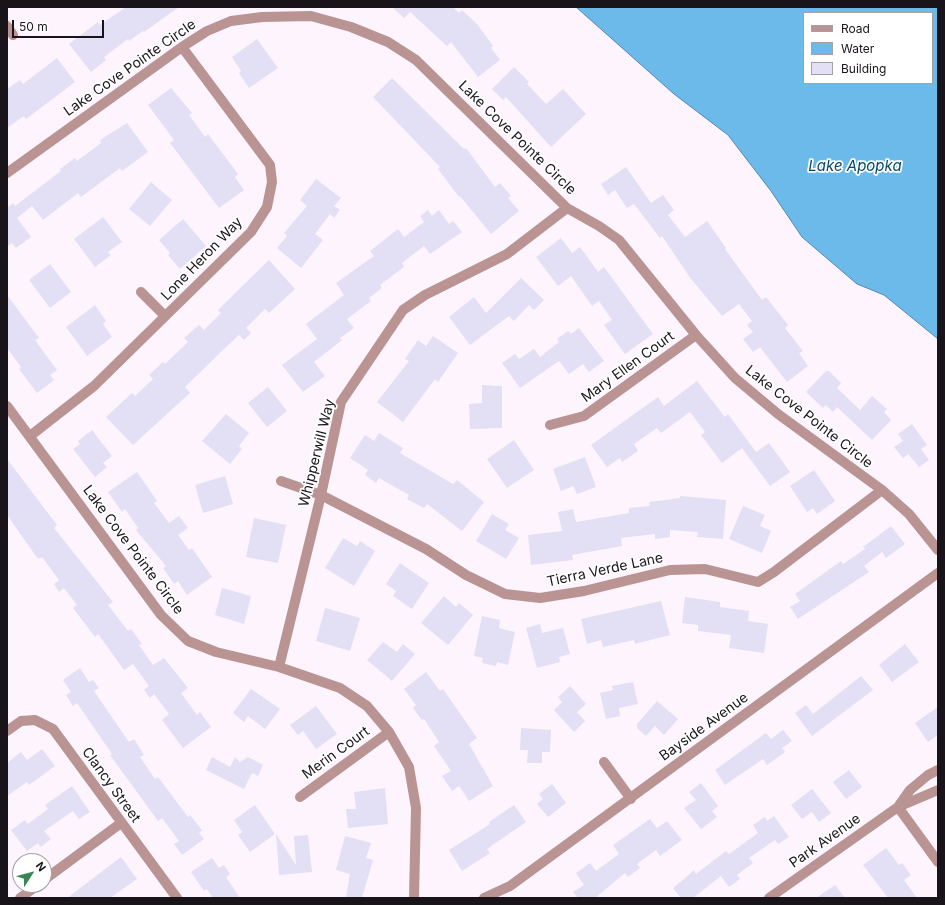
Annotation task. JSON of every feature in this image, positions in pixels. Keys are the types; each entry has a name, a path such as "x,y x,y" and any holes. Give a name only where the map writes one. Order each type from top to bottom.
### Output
{"street":[{"name":"Lake Cove Pointe Circle","path":"7,172 182,47 208,31 231,21 269,17 311,16 351,27 388,42 416,60 567,208 600,226 619,240 696,335 735,378 771,408 882,490 910,514 938,550"},
{"name":"Lone Heron Way","path":"30,436 94,386 251,232 267,207 272,182 270,165 182,47"},
{"name":"Whipperwill Way","path":"279,667 321,495 341,402 403,310 425,295 508,254 567,208"},
{"path":"141,292 165,316"},
{"name":"Mary Ellen Court","path":"550,425 584,416 696,335"},
{"name":"Lake Cove Pointe Circle","path":"7,406 162,615 188,641 216,652 279,667 340,688 366,706 389,732 409,767 416,808 414,898"},
{"name":"Tierra Verde Lane","path":"280,481 321,495 426,549 466,575 505,594 540,598 584,590 670,570 705,569 758,582 774,572 882,490"},
{"name":"Bayside Avenue","path":"484,898 510,886 631,799 938,573"},
{"name":"Clancy Street","path":"7,731 21,721 35,720 52,729 177,898"},
{"name":"Merin Court","path":"300,797 389,732"},
{"path":"604,762 631,799"},
{"name":"Park Avenue","path":"898,807 910,790 928,775 938,770"},
{"name":"Park Avenue","path":"769,898 898,807 938,790"},
{"path":"898,807 938,862"},
{"path":"52,874 121,823"}],"water":[{"name":"Lake Apopka","path":"576,7 938,7 938,339 884,295 857,284 802,237 771,191 728,135 674,94"}],"building":[{"path":"126,7 179,7 144,32 143,31 129,41 128,39 104,57 106,60 91,72 69,44 98,22 100,25"},
{"path":"392,7 453,7 459,13 462,10 477,24 493,46 491,48 500,60 478,77 451,42 447,46 410,12 404,18"},
{"path":"257,39 278,68 249,88 239,73 241,71 232,57"},
{"path":"57,58 75,82 26,119 24,116 7,128 7,89 20,80 23,84"},
{"path":"514,67 529,82 527,84 546,104 563,89 586,114 551,147 506,97 503,100 492,89"},
{"path":"392,78 464,149 466,148 495,187 500,183 511,196 508,198 519,211 491,234 460,196 459,197 438,169 440,167 373,97"},
{"path":"171,88 192,113 189,115 205,137 208,134 238,174 235,177 244,190 219,208 170,143 174,140 148,105"},
{"path":"127,123 148,152 122,171 120,168 81,197 78,193 43,220 32,206 17,218 31,237 16,248 12,243 7,247 7,205 8,207 13,203 15,206 61,171 60,169 75,158 77,161 101,143 100,140"},
{"path":"626,167 651,203 663,195 674,210 668,215 685,237 707,221 726,248 725,249 762,300 766,297 788,325 785,328 803,351 799,353 808,366 787,382 760,347 753,352 743,339 753,332 747,325 752,321 739,304 722,316 691,279 662,236 660,238 634,204 627,208 615,190 608,195 601,184"},
{"path":"316,179 341,198 334,206 340,210 334,218 330,214 315,234 323,240 301,268 277,248 287,236 284,233 307,206 300,200"},
{"path":"151,182 172,200 150,226 129,209"},
{"path":"428,210 432,216 439,210 449,224 453,221 462,232 430,254 424,246 402,263 404,267 380,285 382,288 369,298 371,301 347,319 354,328 340,338 342,340 314,362 325,376 303,392 282,365 317,339 306,324 344,295 336,283 374,256 370,251 398,229 404,237 424,222 420,216"},
{"path":"103,217 122,242 108,252 111,255 95,267 74,239"},
{"path":"183,219 206,246 180,269 168,255 170,253 159,240"},
{"path":"561,238 572,253 580,247 598,272 604,267 653,334 625,354 604,325 612,320 599,301 592,306 571,276 558,286 536,257"},
{"path":"269,260 295,289 269,313 265,309 246,328 251,333 244,340 239,335 223,350 185,387 190,393 133,445 106,417 132,393 135,396 153,379 149,375 163,362 165,364 188,342 184,338 199,325 204,330 221,313 218,310"},
{"path":"50,264 71,292 50,308 29,280"},
{"path":"521,278 544,300 534,310 529,305 514,321 509,316 470,345 449,317 474,297 486,313"},
{"path":"7,295 39,338 35,340 57,370 50,375 54,380 37,393 19,369 21,367 7,348"},
{"path":"95,305 106,321 103,324 112,337 87,356 66,327"},
{"path":"579,328 604,361 589,372 583,364 569,374 559,361 520,388 502,363 515,354 519,359 534,349 540,357 559,342 557,339 568,331 571,334"},
{"path":"433,336 458,353 438,382 435,379 403,422 377,402 409,361 405,359 418,340 426,346"},
{"path":"826,371 829,371 841,383 837,388 860,410 872,396 887,409 884,412 891,420 872,440 837,407 833,412 826,405 823,408 806,392"},
{"path":"697,381 725,417 728,414 756,452 769,443 790,472 770,486 742,448 722,463 701,435 705,432 690,412 661,433 657,428 634,444 638,451 622,462 620,458 607,467 591,445 658,397 664,406"},
{"path":"482,385 502,386 502,428 470,429 469,404 482,403"},
{"path":"268,387 287,411 267,427 248,403"},
{"path":"226,414 249,433 239,446 242,449 230,464 202,441"},
{"path":"912,424 927,445 921,449 929,460 919,467 908,454 903,458 894,447 903,441 898,434"},
{"path":"92,430 112,456 103,463 107,467 95,477 73,449 80,444 78,441"},
{"path":"379,433 403,448 400,453 453,484 457,480 484,502 462,531 427,504 424,508 407,499 409,495 379,478 376,483 365,475 368,470 350,458 365,435 374,441"},
{"path":"514,440 534,470 507,488 487,459"},
{"path":"585,457 596,487 577,494 573,486 561,491 553,469"},
{"path":"7,459 57,525 54,528 113,602 108,605 128,631 131,629 142,644 139,645 153,665 164,658 188,688 181,693 197,715 200,712 211,727 183,748 162,720 169,714 154,694 150,698 144,690 149,686 133,664 124,670 98,634 95,637 73,608 77,605 64,588 59,592 54,584 59,580 42,557 38,559 7,515"},
{"path":"814,470 835,501 817,514 813,508 807,512 790,486"},
{"path":"137,472 157,501 154,503 169,523 179,516 188,528 178,535 189,550 192,548 212,577 187,595 178,581 174,584 163,568 166,566 136,530 138,528 125,509 122,512 108,492"},
{"path":"225,476 233,504 203,513 195,485"},
{"path":"680,496 726,500 723,539 697,537 698,532 670,530 670,537 655,539 655,534 621,538 622,546 572,555 573,560 531,565 528,535 562,531 558,512 573,509 576,522 629,513 629,508 650,506 649,502 680,498"},
{"path":"743,506 765,515 760,526 771,531 762,553 729,539"},
{"path":"492,514 509,524 505,530 519,538 506,559 476,541"},
{"path":"254,518 286,525 278,563 246,557"},
{"path":"891,526 905,544 886,558 882,552 864,566 869,572 798,619 790,607 800,601 795,594 841,561 843,564 865,549 863,547"},
{"path":"343,538 357,546 360,541 375,551 354,586 325,568"},
{"path":"400,563 429,583 412,609 393,596 396,591 386,584"},
{"path":"222,588 251,596 244,624 215,615"},
{"path":"444,596 456,607 459,603 473,615 448,645 421,623"},
{"path":"685,597 720,602 720,607 749,611 748,621 768,624 764,653 729,648 731,635 698,631 698,625 682,623"},
{"path":"661,601 670,635 635,644 634,640 603,647 601,640 587,644 581,619"},
{"path":"325,608 360,618 350,651 316,641"},
{"path":"482,616 500,620 499,628 515,632 508,665 497,662 496,666 482,663 483,658 474,656"},
{"path":"540,624 542,633 563,628 570,654 559,657 560,662 537,668 526,628"},
{"path":"383,642 397,652 403,644 415,654 392,681 367,660"},
{"path":"905,644 919,662 892,682 879,665"},
{"path":"80,668 89,682 93,680 99,688 94,691 129,742 134,739 144,755 140,757 155,779 158,777 188,817 190,815 202,830 199,833 204,839 182,855 174,844 179,841 162,818 158,821 110,755 112,754 77,703 73,706 66,695 71,692 63,680"},
{"path":"426,672 440,691 443,689 477,738 469,744 493,786 469,801 459,786 452,791 442,776 451,771 434,746 439,742 424,719 422,720 413,708 416,705 404,689"},
{"path":"861,676 873,690 812,736 795,713 806,705 813,714"},
{"path":"633,682 638,704 619,708 620,716 606,719 600,693 613,690 612,686"},
{"path":"570,686 586,704 577,712 585,721 574,732 554,710 562,702 558,697"},
{"path":"251,689 280,709 265,729 248,716 244,722 233,713"},
{"path":"657,701 678,719 664,735 655,726 646,736 637,728 637,724"},
{"path":"316,706 337,734 316,749 303,731 298,735 290,725"},
{"path":"938,707 938,735 928,742 915,723"},
{"path":"521,728 551,730 550,752 542,752 542,763 527,763 528,750 520,750"},
{"path":"783,730 792,741 782,748 785,752 767,765 763,759 725,785 715,770 766,733 771,739"},
{"path":"42,749 55,766 29,785 27,782 7,796 7,763 21,752 27,760"},
{"path":"212,757 230,767 235,757 240,762 248,757 263,765 258,776 252,773 244,789 206,770"},
{"path":"849,770 862,787 846,799 833,782"},
{"path":"701,783 718,806 712,811 717,817 701,829 684,808 696,800 689,792"},
{"path":"552,784 566,803 548,817 537,804 543,799 539,794"},
{"path":"72,786 90,812 79,819 73,811 44,831 51,839 41,847 38,843 27,851 11,830 25,820 28,824 48,809 45,805"},
{"path":"385,788 388,824 348,828 346,809 356,809 354,792"},
{"path":"812,789 831,813 819,822 812,812 802,819 791,805"},
{"path":"255,805 275,834 250,852 238,835 242,832 234,820"},
{"path":"514,805 526,822 487,849 490,853 462,871 449,850 490,824 489,822"},
{"path":"774,816 789,837 778,844 775,840 749,858 753,863 737,875 740,879 729,887 721,876 693,898 681,898 673,888 694,870 696,874 726,851 729,854 758,833 753,825 765,817 767,821"},
{"path":"650,819 657,828 667,821 682,840 660,856 656,850 637,864 640,868 628,877 625,873 595,898 578,898 573,892 584,885 576,873 590,863 596,871 619,854 613,845"},
{"path":"276,834 296,865 294,836 308,835 312,872 279,875"},
{"path":"345,836 371,843 366,858 373,860 362,898 346,898 350,874 336,870"},
{"path":"886,848 899,865 902,863 911,875 904,880 917,898 888,898 863,865"},
{"path":"121,857 137,879 110,898 67,898"},
{"path":"212,858 219,868 224,865 230,874 226,877 240,898 213,898 207,889 204,891 191,872"},
{"path":"835,885 845,898 816,898"}]}
